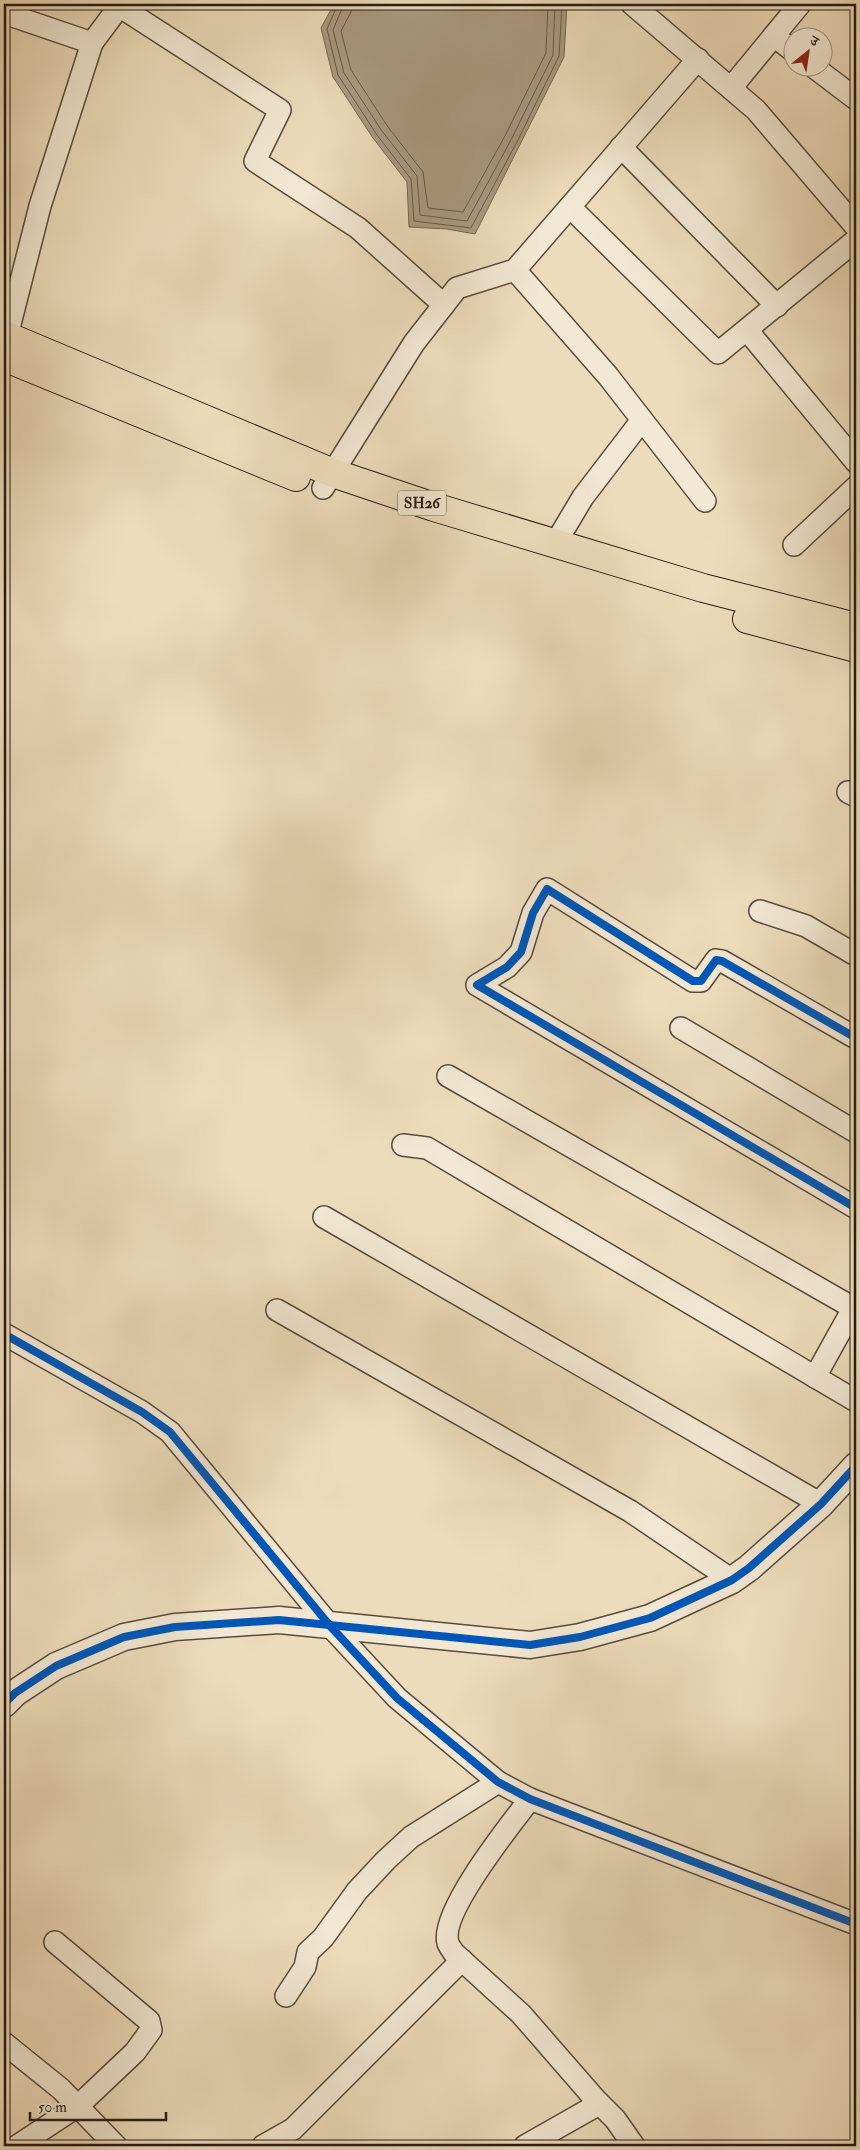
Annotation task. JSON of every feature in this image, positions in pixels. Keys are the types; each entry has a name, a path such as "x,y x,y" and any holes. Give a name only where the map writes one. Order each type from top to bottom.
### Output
{"main road":[{"name":"SH26","path":"5,343 458,534 695,605 856,648"},
{"name":"SH26","path":"328,480 434,507 703,588 856,627"}],"street":[{"path":"632,4 756,110 856,227"},
{"path":"731,88 800,4"},
{"path":"5,343 40,206 92,43 120,5 280,110 255,161 358,228 444,306"},
{"path":"4,13 92,43"},
{"path":"774,36 782,42"},
{"path":"328,480 414,343 457,288 515,270 698,59"},
{"path":"828,78 856,99"},
{"path":"621,148 776,306"},
{"path":"570,207 715,351 722,351 856,240"},
{"path":"515,270 608,376 705,500"},
{"path":"747,330 856,462"},
{"path":"555,544 583,496 642,420"},
{"path":"794,544 856,487"},
{"path":"856,1038 722,961 716,960 701,981 693,981 547,889 533,913 521,952 507,967 477,986 856,1208"},
{"path":"760,910 806,926 856,955"},
{"path":"681,1028 856,1132"},
{"path":"448,1076 850,1306 850,1314 815,1377"},
{"path":"403,1145 427,1148 856,1401"},
{"path":"324,1217 821,1504"},
{"path":"277,1310 630,1510 732,1580"},
{"path":"4,1334 142,1412 170,1432 332,1627 397,1698 498,1782 530,1799 856,1924"},
{"path":"4,1704 15,1693 56,1666 124,1637 175,1627 278,1620 332,1627 530,1645 580,1637 650,1618 732,1580 750,1568 821,1504 856,1466"},
{"path":"286,1996 305,1968 308,1952 323,1938 357,1891 394,1852 418,1832 498,1782"},
{"path":"530,1799 480,1866 452,1916 448,1929 448,1943 462,1960 521,2014 600,2104 616,2119 634,2146"},
{"path":"17,2146 78,2106 135,2052 149,2034 152,2025 144,2016 54,1942"},
{"path":"263,2146 293,2129 462,1960"},
{"path":"4,2043 61,2089 116,2146"},
{"path":"524,2146 600,2104"}],"water":[{"path":"334,4 567,4 564,57 475,234 447,229 409,227 407,182 373,138 333,77 321,28"}],"cycle path":[{"path":"856,1038 722,961 716,960 701,981 693,981 547,889 533,913 521,952 507,967 477,985 856,1208"},
{"path":"4,1334 142,1412 170,1432 331,1627 397,1698 498,1782 530,1799 856,1924"},
{"path":"4,1704 15,1693 56,1666 124,1637 175,1627 279,1620 530,1645 580,1637 650,1618 732,1580 749,1568 821,1504 856,1466"}]}
